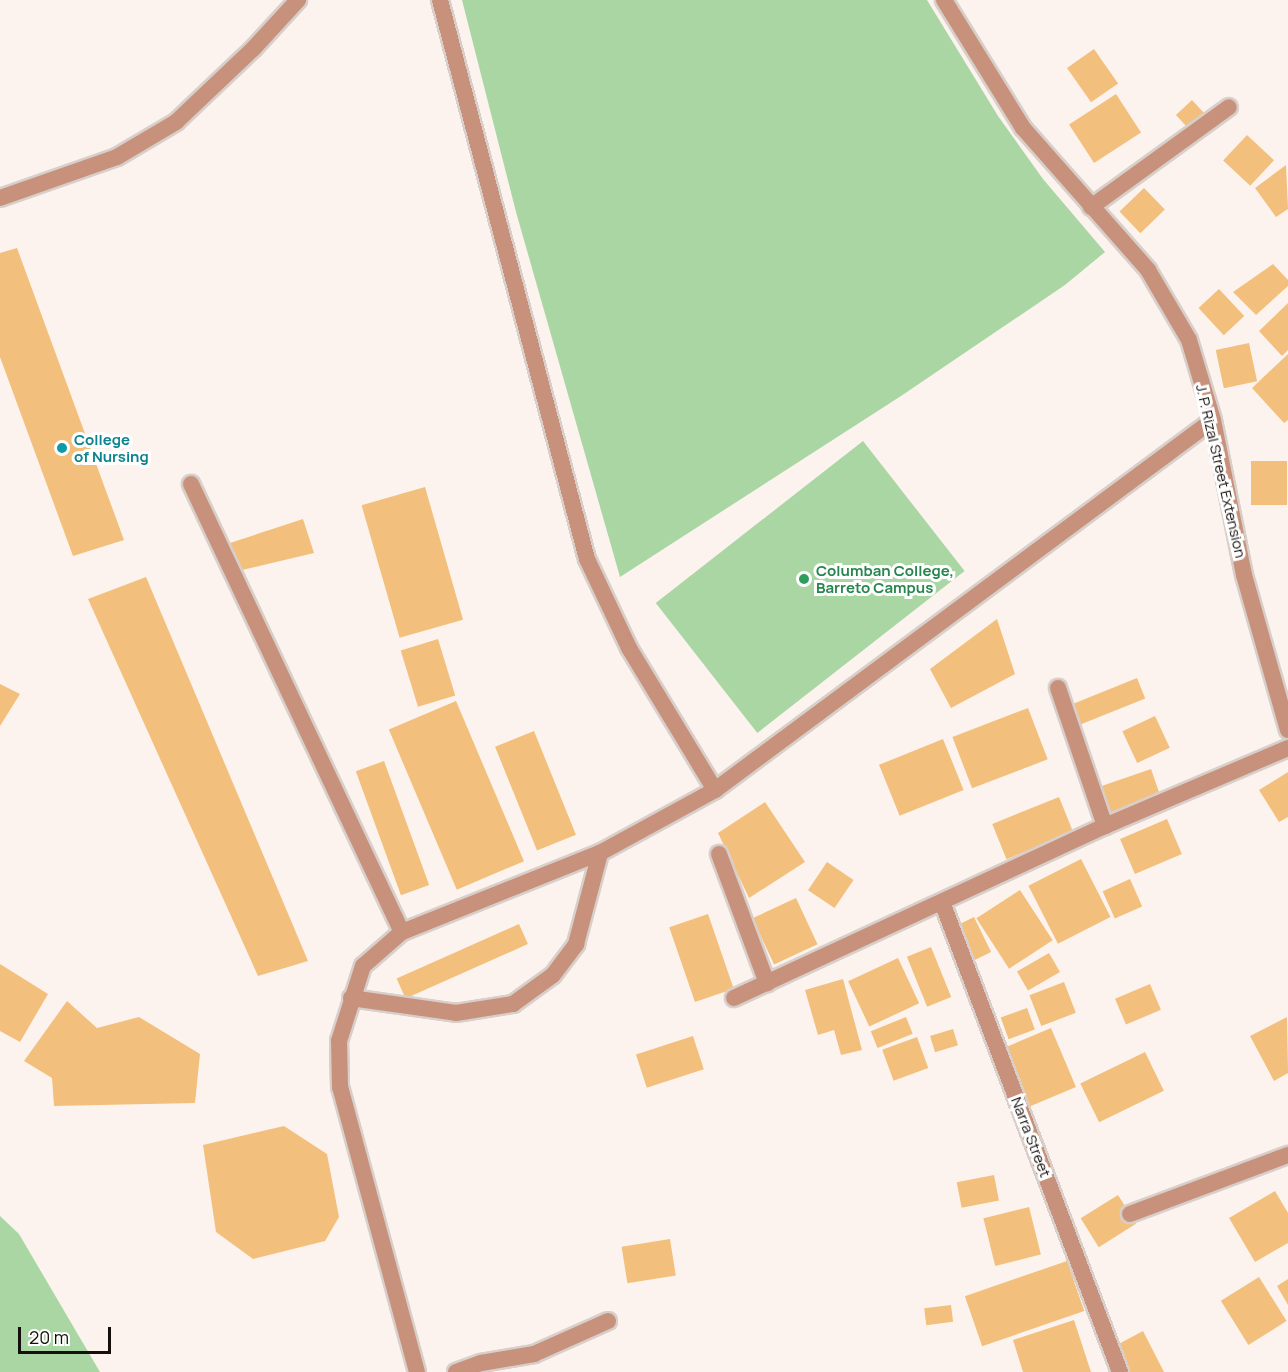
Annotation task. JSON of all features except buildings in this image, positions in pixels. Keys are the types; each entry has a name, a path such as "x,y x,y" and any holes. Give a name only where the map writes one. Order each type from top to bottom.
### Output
{"street":[{"path":"0,198 117,157 176,122 253,49 298,0"},
{"path":"440,0 587,559 629,648 715,790"},
{"name":"J. P. Rizal Street Extension","path":"944,0 1023,128 1148,270 1188,340 1212,420 1244,575 1288,730"},
{"path":"1091,207 1229,107"},
{"path":"417,1372 340,1087 339,1041 363,966 402,932 600,853 715,790 1212,420"},
{"path":"191,484 402,932"},
{"path":"1058,688 1105,826"},
{"path":"734,998 1105,826 1288,748"},
{"path":"351,999 456,1013 513,1004 553,975 576,944 600,853"},
{"path":"719,854 767,983"},
{"name":"Narra Street","path":"942,902 1120,1372"},
{"path":"1130,1214 1288,1155"},
{"path":"456,1372 482,1363 534,1354 608,1321"}],"green space":[{"path":"462,0 927,0 998,116 1043,179 1105,252 1065,285 901,396 620,577 516,212"},
{"name":"Columban College, Barreto Campus","path":"863,441 965,571 757,733 656,603"},
{"path":"0,1216 19,1234 100,1372 0,1372"}],"place":[{"name":"College of Nursing","path":"62,448"},
{"name":"Columban College, Barreto Campus","path":"804,579"}]}
